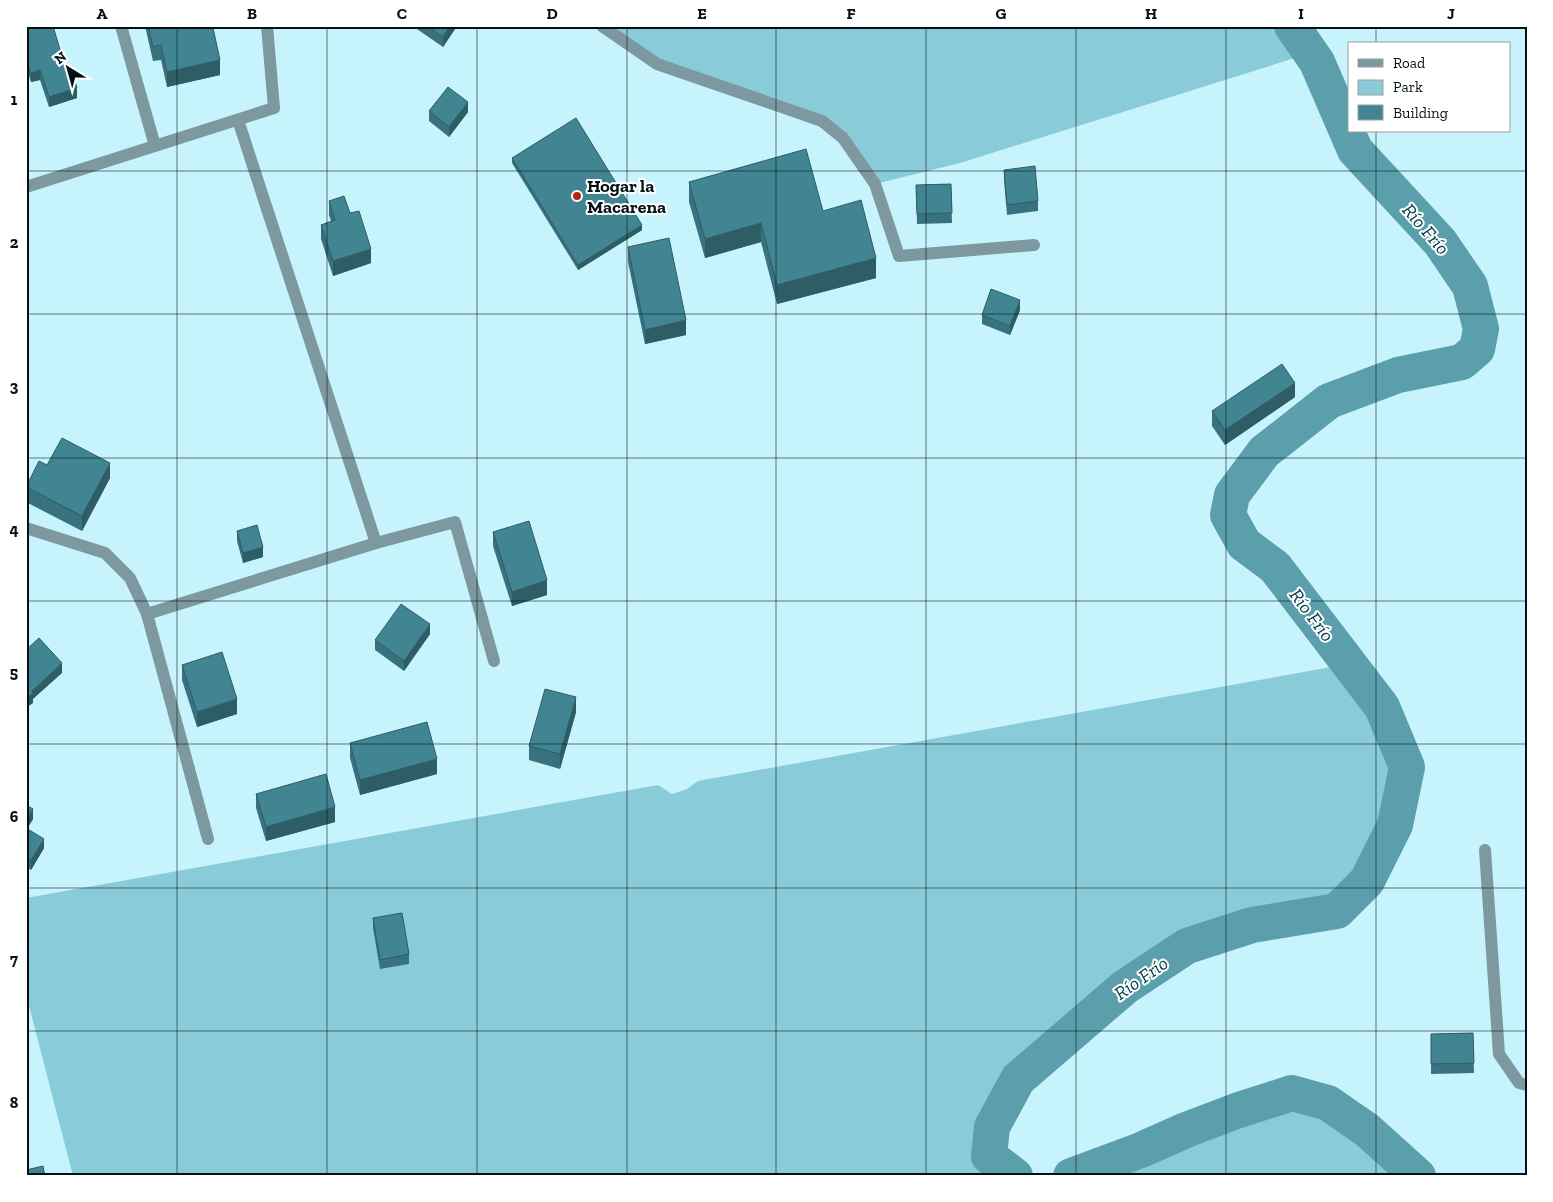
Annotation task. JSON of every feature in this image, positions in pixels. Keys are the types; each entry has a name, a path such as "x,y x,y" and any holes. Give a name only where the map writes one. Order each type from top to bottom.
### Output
{"street":[{"path":"122,26 155,146"},
{"path":"26,187 274,108 267,26"},
{"path":"602,26 657,64 822,121 843,138 875,184 899,256 1034,245"},
{"path":"238,120 376,543"},
{"path":"147,614 376,543 455,522 494,660"},
{"path":"26,528 105,553 130,578 147,614 208,839"},
{"path":"1485,850 1499,1054 1519,1083 1527,1085"}],"green space":[{"path":"602,26 1292,26 1311,53 960,163 875,184 822,121 657,64"},
{"path":"1348,664 1382,707 1407,767 1395,825 1367,881 1337,911 1252,925 1187,946 1125,987 1018,1079 992,1127 989,1156 1015,1176 73,1176 26,994 26,898 658,785 672,794 687,789 698,781"},
{"path":"1292,1093 1328,1103 1367,1130 1418,1176 1071,1176 1114,1161 1211,1119"}],"building":[{"path":"38,26 53,26 67,73 72,72 77,88 49,97 40,70 31,73 26,58 26,30"},
{"path":"148,26 207,26 208,29 213,28 220,60 167,72 161,45 153,47"},
{"path":"427,26 450,26 443,37"},
{"path":"448,87 468,102 449,127 429,111"},
{"name":"Hogar la Macarena","path":"576,118 642,225 578,265 512,158"},
{"path":"806,149 823,211 861,200 876,258 777,285 761,223 705,239 689,182"},
{"path":"1035,166 1038,201 1007,205 1004,170"},
{"path":"951,184 952,213 917,214 916,185"},
{"path":"344,196 350,213 359,211 371,249 333,261 321,225 335,220 329,201"},
{"path":"669,238 686,320 645,330 628,247"},
{"path":"991,289 1020,300 1010,326 982,315"},
{"path":"1282,364 1295,383 1225,430 1212,411"},
{"path":"62,438 110,463 82,516 26,487 39,461 47,465"},
{"path":"529,521 547,580 512,592 493,532"},
{"path":"257,525 263,547 243,553 237,531"},
{"path":"401,604 430,624 404,661 375,640"},
{"path":"39,638 62,663 26,699 26,650"},
{"path":"222,652 237,699 197,712 182,665"},
{"path":"545,689 576,697 560,754 529,746"},
{"path":"427,722 437,759 360,780 350,743"},
{"path":"326,774 335,807 266,827 256,794"},
{"path":"26,805 33,809 26,820"},
{"path":"26,828 44,839 31,860 26,857"},
{"path":"402,913 409,954 380,960 373,918"},
{"path":"1473,1033 1474,1063 1431,1064 1431,1034"},
{"path":"43,1166 45,1176 26,1176 26,1170"}],"waterway":[{"name":"Río Frío","path":"1015,1176 989,1156 992,1127 1018,1079 1125,987 1187,946 1252,925 1337,911 1367,881 1395,825 1407,767 1382,707 1275,567 1244,544 1228,515 1232,495 1264,452 1329,401 1398,375 1462,362 1477,349 1481,329 1470,286 1440,242 1355,150 1317,62 1292,26"},
{"name":"Río Frío","path":"1071,1176 1236,1111 1292,1093 1328,1103 1367,1130 1418,1176"}],"place":[{"name":"Hogar la Macarena","path":"577,196"}]}
